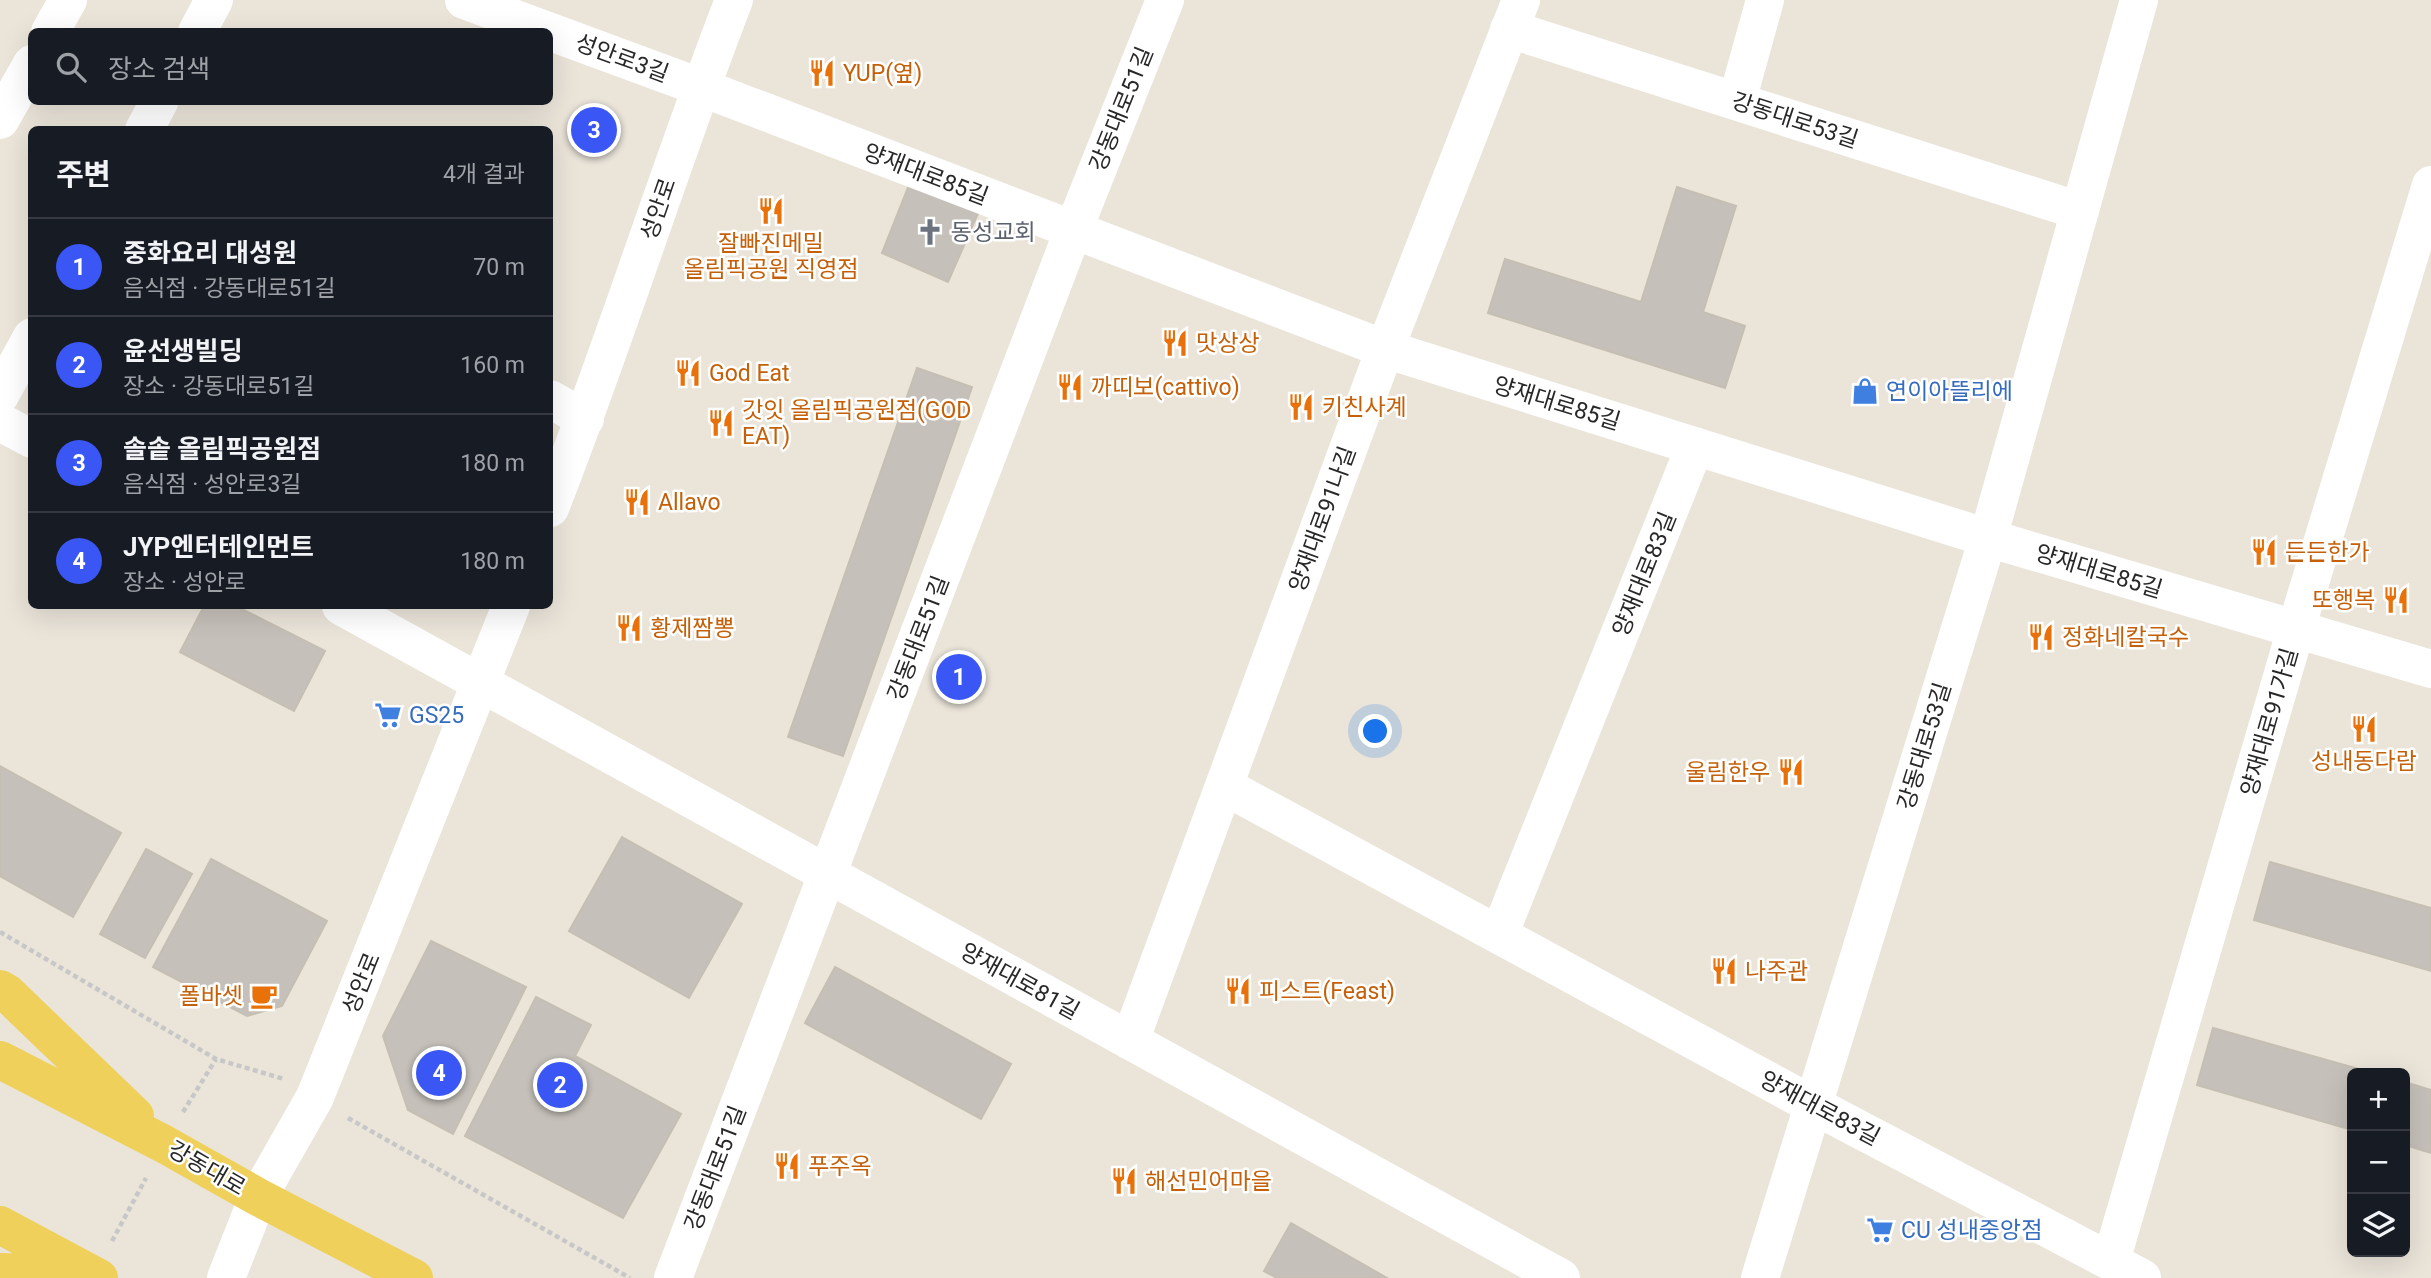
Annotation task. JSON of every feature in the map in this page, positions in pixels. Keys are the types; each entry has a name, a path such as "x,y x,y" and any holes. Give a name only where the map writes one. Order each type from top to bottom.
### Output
{"main road":[{"path":"0,989 164,1144"},
{"name":"강동대로","path":"0,1060 164,1144 258,1197 414,1276"},
{"path":"0,1225 96,1276"},
{"path":"0,1272 96,1276"}],"street":[{"path":"52,28 68,0"},
{"path":"199,28 214,0"},
{"name":"성안로3길","path":"464,0 540,28"},
{"name":"성안로","path":"553,500 585,418 700,87 734,0"},
{"name":"강동대로51길","path":"673,1278 1073,231 1165,0"},
{"path":"1737,101 1765,0"},
{"name":"강동대로53길","path":"1760,1278 1989,538 2139,0"},
{"name":"강동대로53길","path":"1515,15 1737,101 2080,211"},
{"name":"양재대로91나길","path":"1130,1041 1385,349 1515,15"},
{"name":"성안로3길","path":"553,33 700,87"},
{"name":"양재대로85길","path":"700,87 1385,349 1989,538 2431,669"},
{"path":"146,126 157,105"},
{"name":"양재대로91가길","path":"2127,1270 2296,629 2431,185"},
{"path":"0,395 28,344"},
{"path":"553,401 585,418"},
{"path":"0,422 28,437"},
{"name":"양재대로83길","path":"1499,935 1695,446"},
{"path":"347,609 481,681"},
{"name":"성안로","path":"226,1278 258,1197 315,1097 510,609"},
{"name":"양재대로81길","path":"481,681 1561,1278"},
{"name":"양재대로83길","path":"1224,786 1813,1105 2127,1270"}],"path":[{"path":"0,932 216,1059 279,1076"},
{"path":"352,1121 630,1278"},
{"path":"120,1227 130,1208"}],"building":[{"name":"동성교회","path":"909,185 979,211 948,282 882,253"},
{"path":"1677,187 1736,206 1703,312 1745,326 1725,388 1488,313 1505,259 1641,302"},
{"path":"917,368 972,387 843,756 788,737"},
{"path":"202,609 242,609 325,651 294,711 180,652"},
{"path":"0,766 121,833 73,917 0,876"},
{"path":"622,837 742,904 689,998 569,931"},
{"path":"146,849 192,874 145,958 100,934"},
{"path":"211,859 327,921 282,1006 247,1016 153,967"},
{"path":"2270,862 2431,908 2431,971 2254,920"},
{"path":"431,941 526,987 453,1134 408,1110 383,1036"},
{"path":"835,967 1011,1064 981,1119 805,1023"},
{"path":"536,997 591,1025 575,1056 681,1114 623,1218 465,1136"},
{"path":"2213,1028 2355,1068 2347,1068 2347,1129 2197,1085"},
{"path":"2410,1084 2431,1090 2431,1153 2410,1147"},
{"path":"1291,1223 1387,1278 1277,1278 1264,1271"}],"place":[{"name":"YUP(옆)","path":"822,73"},
{"name":"솔솥 올림픽공원점","path":"594,130"},
{"name":"잘빠진메밀 올림픽공원 직영점","path":"771,211"},
{"name":"동성교회","path":"930,232"},
{"name":"맛상상","path":"1175,343"},
{"name":"God Eat","path":"688,373"},
{"name":"까띠보(cattivo)","path":"1070,387"},
{"name":"연이아뜰리에","path":"1865,391"},
{"name":"키친사계","path":"1301,407"},
{"name":"갓잇 올림픽공원점(GOD EAT)","path":"721,423"},
{"name":"Allavo","path":"637,502"},
{"name":"든든한가","path":"2264,552"},
{"name":"또행복","path":"2396,600"},
{"name":"황제짬뽕","path":"629,628"},
{"name":"정화네칼국수","path":"2041,637"},
{"name":"중화요리 대성원","path":"959,677"},
{"name":"GS25","path":"388,715"},
{"name":"성내동다람","path":"2364,729"},
{"name":"울림한우","path":"1791,772"},
{"name":"나주관","path":"1724,971"},
{"name":"피스트(Feast)","path":"1238,991"},
{"name":"폴바셋","path":"264,996"},
{"name":"JYP엔터테인먼트","path":"439,1073"},
{"name":"윤선생빌딩","path":"560,1085"},
{"name":"푸주옥","path":"787,1166"},
{"name":"해선민어마을","path":"1124,1181"},
{"name":"CU 성내중앙점","path":"1880,1230"}]}
